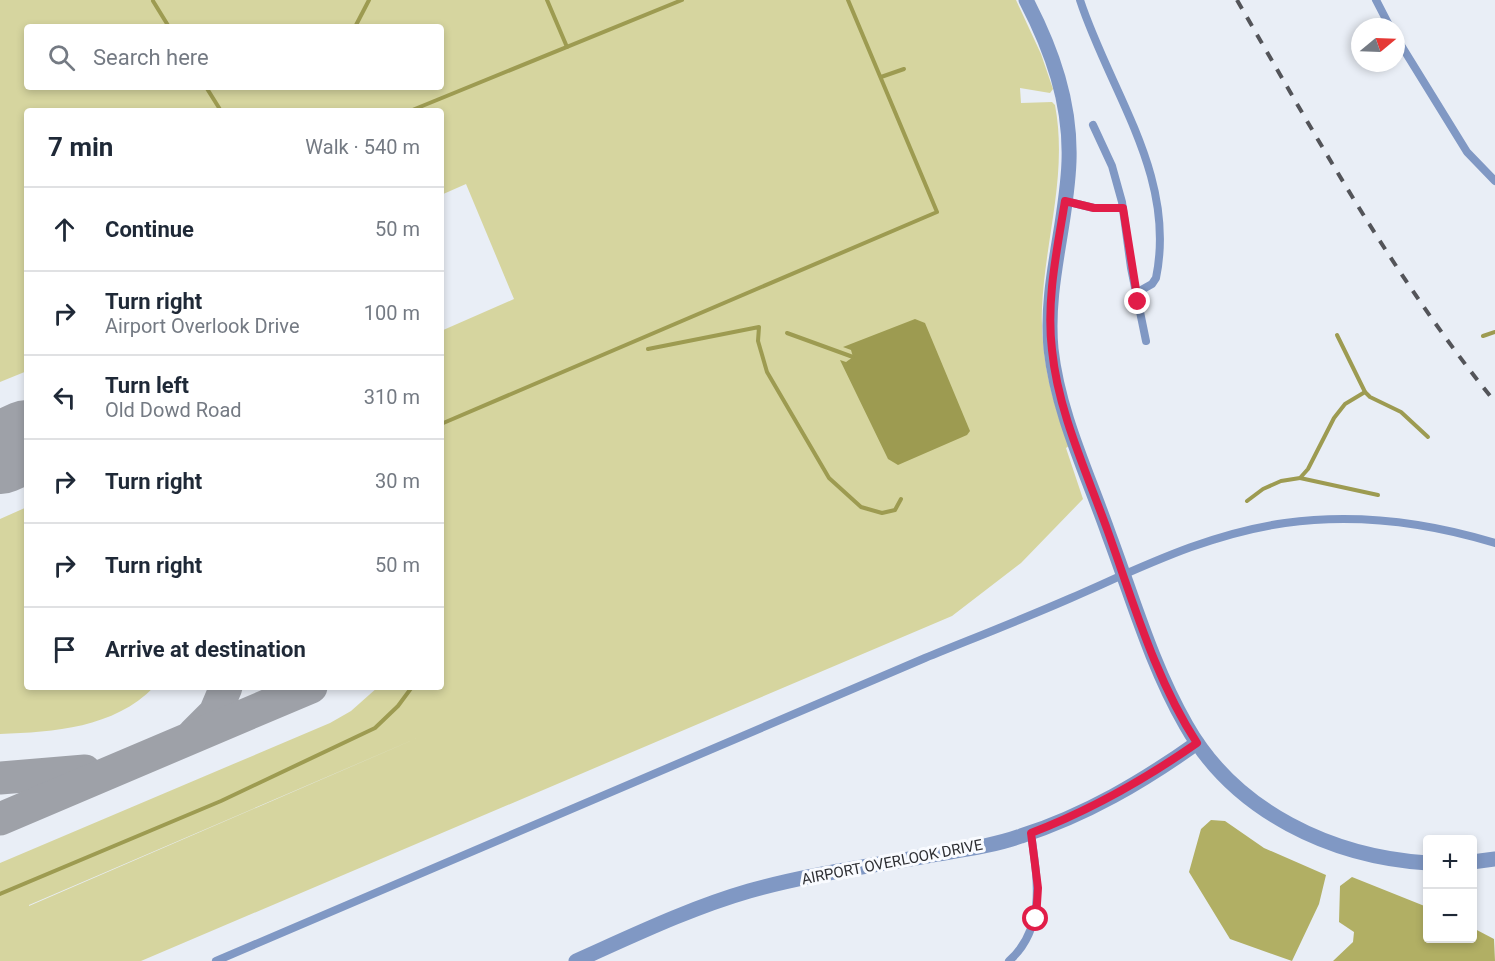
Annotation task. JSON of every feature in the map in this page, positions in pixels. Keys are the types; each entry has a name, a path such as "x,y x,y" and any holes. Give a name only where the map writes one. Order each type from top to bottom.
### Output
{"street":[{"path":"1026,0 1046,40 1064,98 1069,160 1053,276 1050,325 1056,377 1077,443 1165,685 1197,743 1246,795 1287,825 1337,847 1392,861 1423,863"},
{"name":"AIRPORT OVERLOOK DRIVE","path":"576,961 701,908 748,892 800,879 972,848 1031,833 1074,817 1114,797 1197,743"},
{"path":"1477,861 1495,859"}],"lane":[{"path":"1080,0 1090,30 1130,114 1158,200 1160,223 1156,278 1152,284 1136,293"},
{"path":"1376,0 1385,18"},
{"path":"1405,52 1467,152 1495,182"},
{"path":"1093,125 1112,166 1123,208 1146,341"},
{"path":"1065,201 1094,208 1123,208"},
{"path":"216,961 1045,609 1183,548 1228,534 1283,523 1343,518 1401,522 1450,530 1495,543"},
{"path":"1009,961 1017,954 1036,919 1038,888 1031,833"}],"shaded area":[{"path":"0,0 1016,0 1041,54 1053,89 1050,93 1020,88 1021,103 1052,102 1055,105 1059,156 1055,206 1044,282 1043,344 1052,396 1069,446 1066,448 1083,499 1021,563 952,616 141,961 0,961 0,863 330,723 351,711 375,690 444,690 444,330 514,299 466,184 444,194 444,108 24,108 24,372 0,382","holes":["422,736 29,906 29,905"]},
{"path":"915,319 925,323 970,431 967,435 898,465 888,459 840,360 846,362 853,357 851,350 843,347"},
{"path":"24,508 24,690 151,690 138,701 121,711 82,725 41,732 0,734 0,519"},
{"path":"1211,820 1225,821 1264,848 1326,875 1319,904 1292,961 1230,939 1189,872 1201,829"},
{"path":"1352,877 1423,905 1423,943 1477,943 1477,930 1494,939 1495,961 1333,961 1353,942 1354,932 1339,922 1340,886"}],"waterway":[{"path":"357,24 369,0"},
{"path":"547,0 567,47"},
{"path":"417,108 682,0"},
{"path":"444,423 937,212 848,0"},
{"path":"153,1 167,24"},
{"path":"881,77 904,69"},
{"path":"208,90 219,108"},
{"path":"648,349 759,327 758,341 767,372 829,478 861,507 882,513 895,510 901,499"},
{"path":"1483,336 1495,332"},
{"path":"787,333 853,357"},
{"path":"1337,335 1365,392 1370,397 1401,412 1428,437"},
{"path":"1247,501 1263,489 1281,481 1300,478 1308,469 1334,418 1345,404 1365,392"},
{"path":"1300,478 1378,495"},
{"path":"0,894 221,801 375,728 398,706 410,690"}],"taxiway":[{"path":"194,734 215,713 225,690"},
{"path":"0,819 304,690"},
{"path":"0,778 85,771"}],"runway":[{"path":"0,453 24,442"}],"railway":[{"path":"1237,0 1327,155 1390,257 1458,355 1495,402"}],"route":[{"path":"1036,919 1038,888 1031,833 1074,817 1114,797 1197,743 1186,727 1165,685 1065,410 1056,377 1052,351 1050,300 1065,201 1109,210 1123,208 1138,302"}]}
